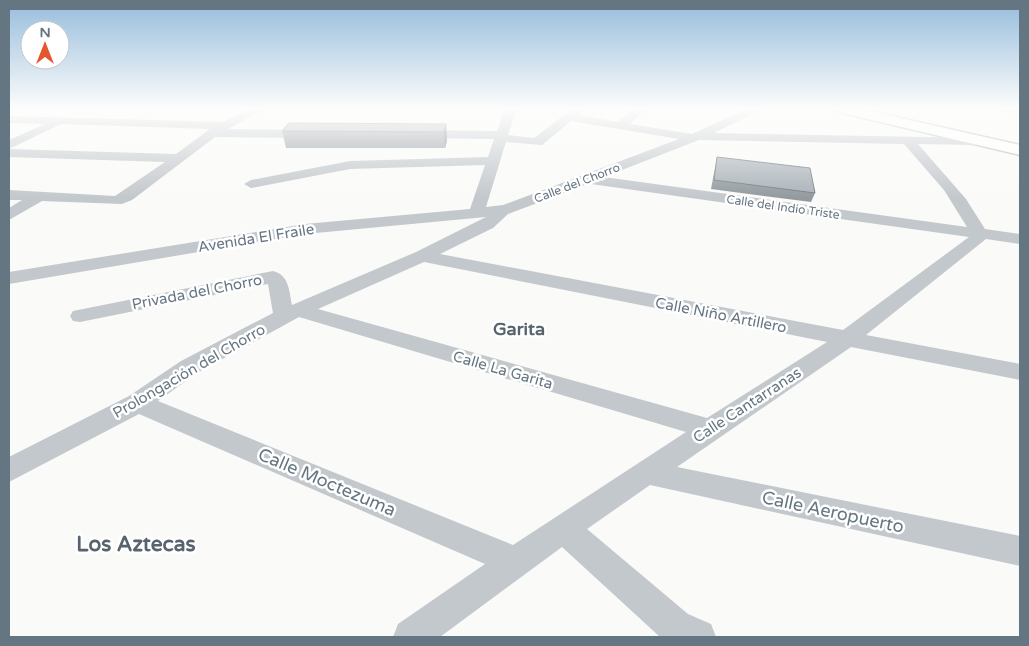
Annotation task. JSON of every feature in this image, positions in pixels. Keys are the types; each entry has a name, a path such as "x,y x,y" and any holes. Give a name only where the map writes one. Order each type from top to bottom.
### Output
{"main road":[{"path":"965,138 1020,150"}],"street":[{"path":"9,145 24,138"},
{"path":"9,195 117,201 127,197 205,138"},
{"path":"476,213 501,138"},
{"path":"515,138 537,142 542,138"},
{"name":"Calle del Chorro","path":"506,210 588,180 691,138"},
{"path":"776,138 977,141"},
{"path":"908,140 938,173 974,220 978,236 1020,239"},
{"path":"9,153 177,158"},
{"path":"251,184 350,165 492,161"},
{"name":"Calle del Indio Triste","path":"588,180 978,236 1020,250"},
{"path":"9,215 38,196"},
{"name":"Avenida El Fraile","path":"9,278 304,229 506,210"},
{"name":"Prolongación del Chorro","path":"9,470 138,402 189,367 291,313 422,256 487,224 506,210"},
{"name":"Calle Cantarranas","path":"411,637 563,528 845,340 978,236"},
{"name":"Calle Niño Artillero","path":"422,256 845,340 1020,372"},
{"name":"Privada del Chorro","path":"80,316 272,277 277,280 291,313"},
{"name":"Calle La Garita","path":"291,313 709,429"},
{"name":"Calle Moctezuma","path":"138,402 515,562"},
{"name":"Calle Aeropuerto","path":"645,472 1020,551"},
{"path":"563,528 683,634"}],"building":[{"path":"717,157 810,168 815,193 714,180"}],"district":[{"name":"Garita","path":"519,329"},
{"name":"Los Aztecas","path":"136,544"}]}
